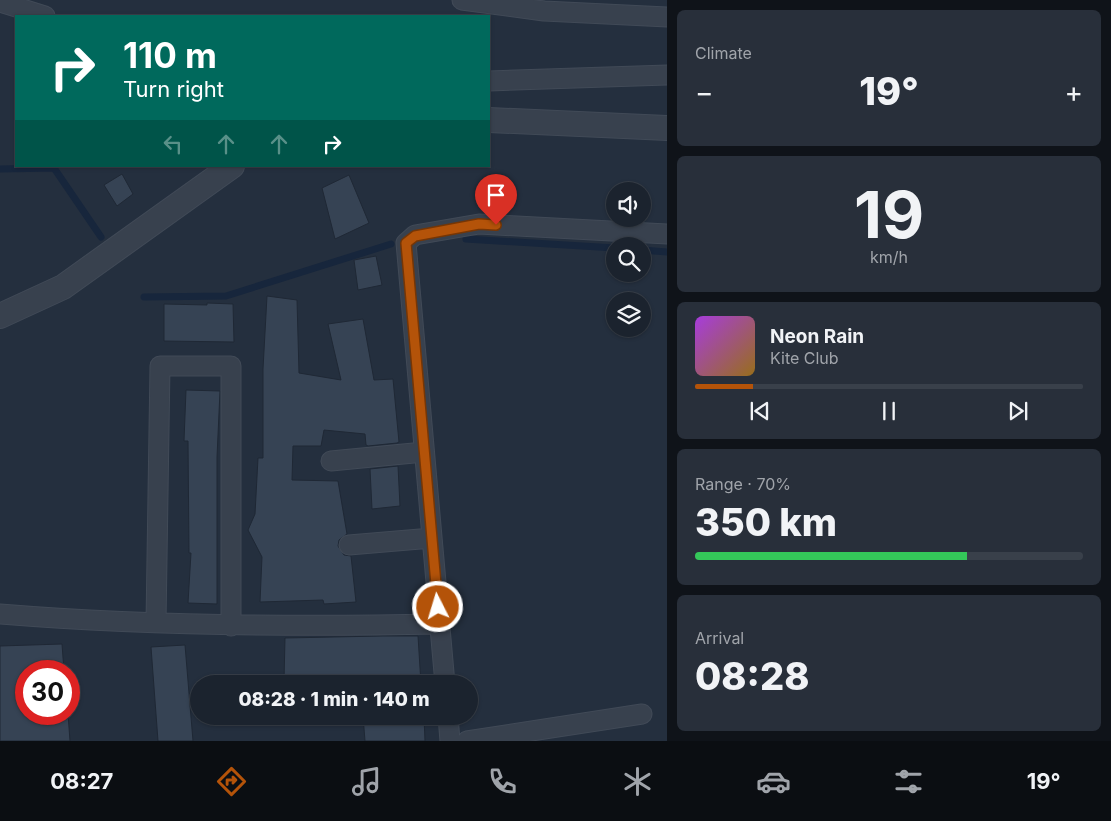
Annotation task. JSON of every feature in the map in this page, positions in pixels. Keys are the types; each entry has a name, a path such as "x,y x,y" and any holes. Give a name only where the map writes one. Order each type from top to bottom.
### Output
{"street":[{"path":"462,0 544,11 667,17"},
{"path":"0,2 42,15"},
{"path":"490,81 667,75"},
{"path":"490,120 667,128"},
{"path":"0,316 62,286 231,167"},
{"path":"444,675 406,243 415,236 479,224 667,234"},
{"path":"156,623 160,366 231,366 231,626"},
{"path":"331,461 424,452"},
{"path":"349,545 432,538"},
{"path":"0,614 93,622 231,626 440,624"},
{"path":"467,741 642,714"},
{"path":"449,725 450,741"}],"building":[{"path":"122,174 133,194 117,206 104,185"},
{"path":"349,175 369,223 335,239 322,188"},
{"path":"376,256 382,285 358,290 354,260"},
{"path":"267,296 297,300 299,373 341,380 328,324 363,319 374,380 393,379 399,442 368,446 366,445 365,434 324,430 321,446 293,446 292,480 338,481 347,534 339,540 338,546 344,555 351,556 356,602 324,604 323,600 260,602 262,557 248,530 255,514 258,458 263,458 263,369"},
{"path":"207,303 233,304 234,342 164,341 164,304 207,305"},
{"path":"186,390 220,391 217,457 217,604 188,603 191,553 189,553 188,441 184,441"},
{"path":"398,466 400,506 372,509 370,469"},
{"path":"418,636 420,675 284,675 285,638"},
{"path":"62,644 63,660 15,660 15,725 69,725 70,741 0,741 0,646"},
{"path":"185,645 190,725 192,725 193,741 158,741 151,647"},
{"path":"364,725 424,725 425,741 365,741"}],"waterway":[{"path":"0,169 54,168 101,237"},
{"path":"466,239 606,247"},
{"path":"144,297 226,296 391,244"},
{"path":"651,251 667,252"}],"route":[{"path":"438,607 406,243 415,236 479,224 496,225"}]}
